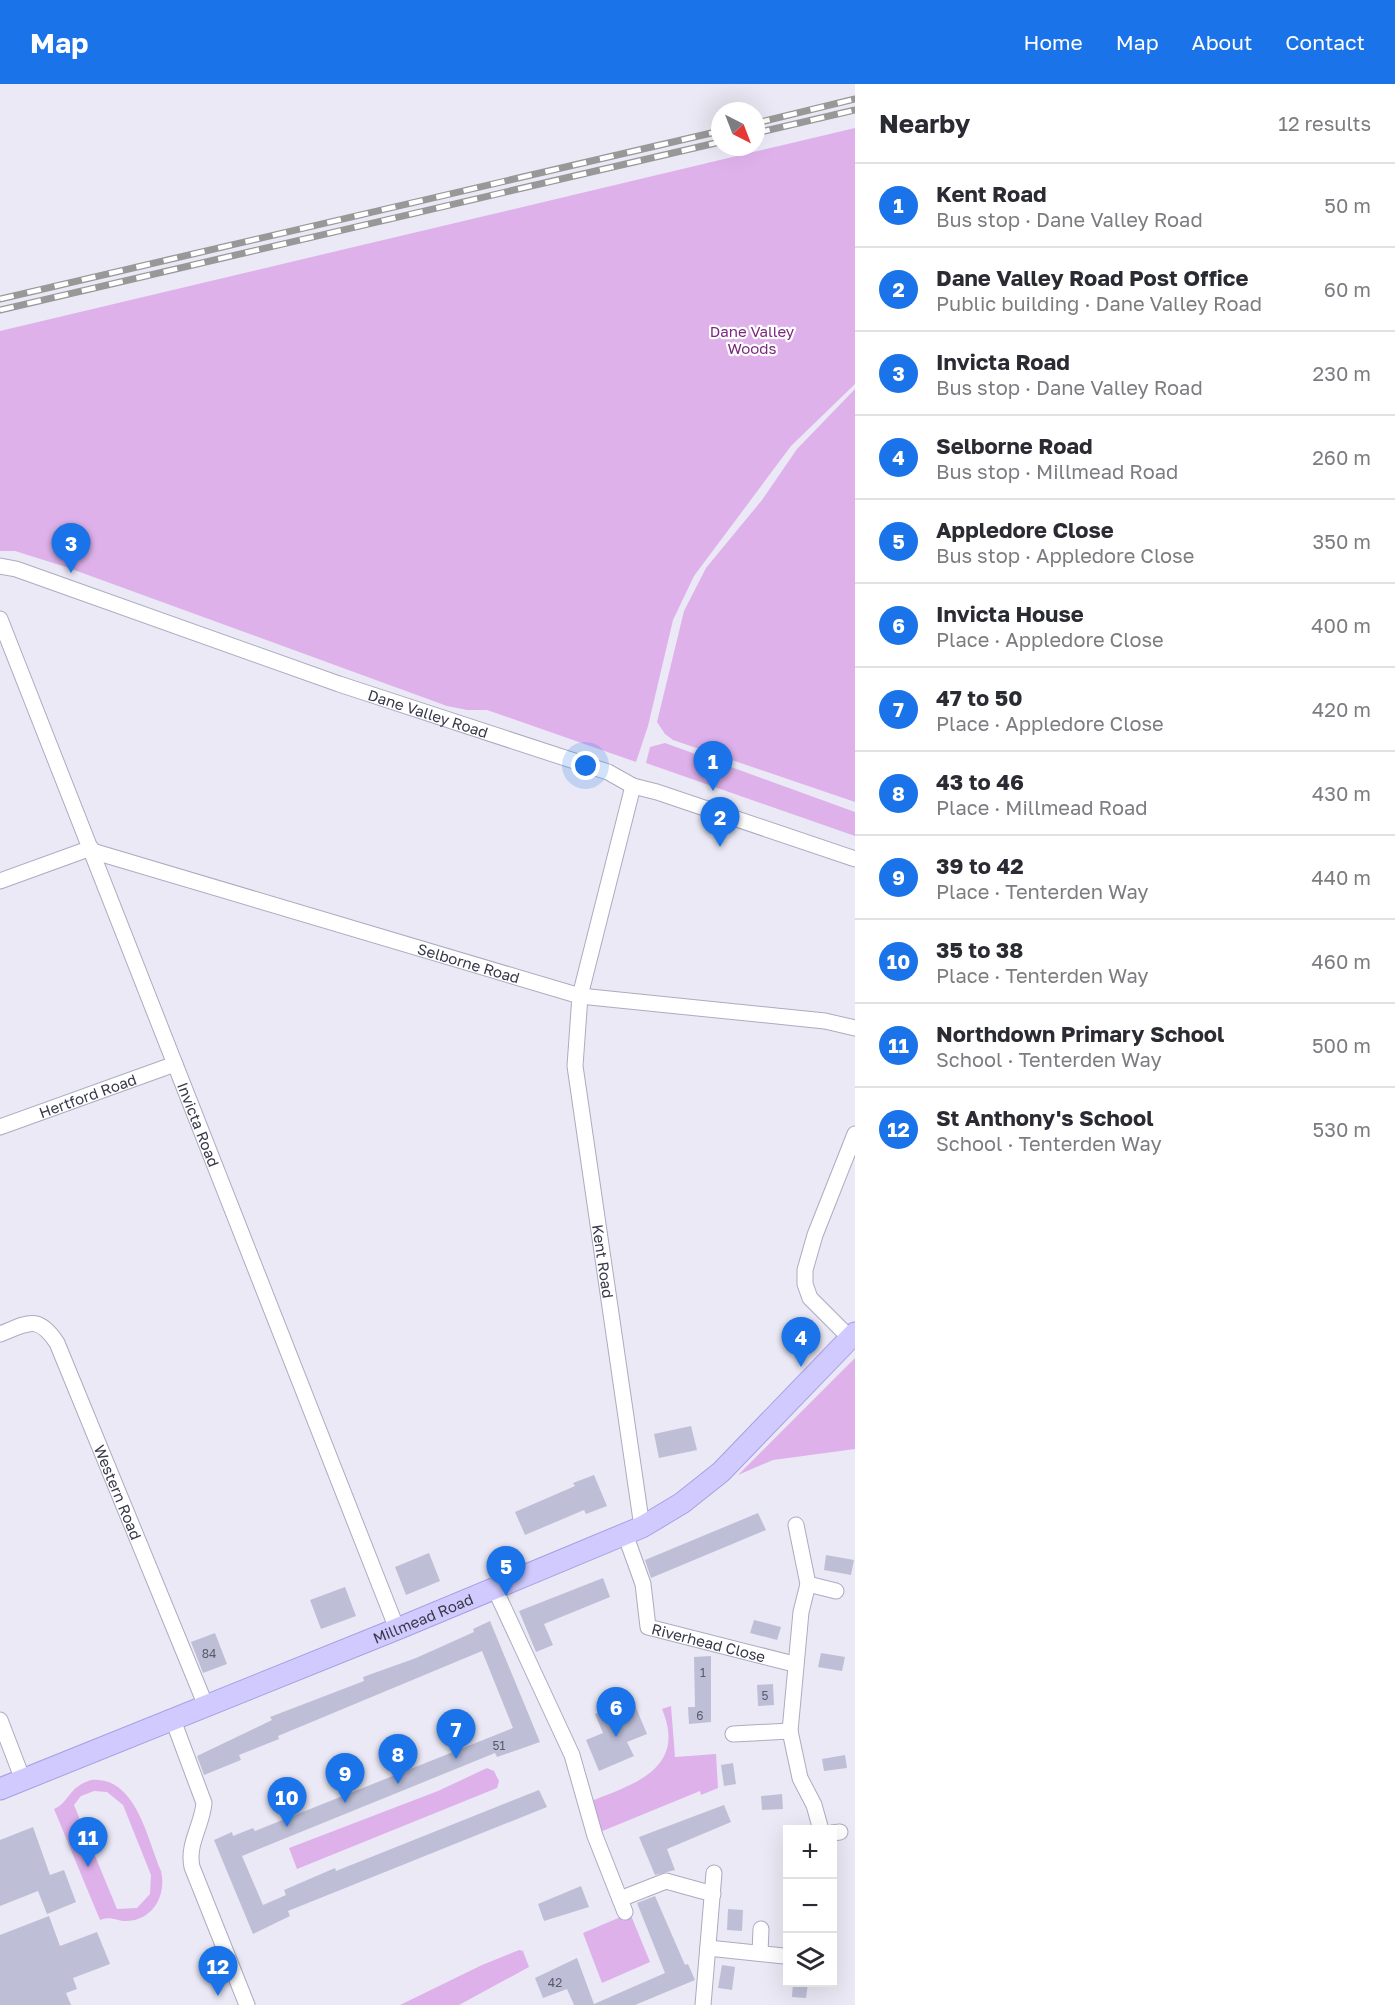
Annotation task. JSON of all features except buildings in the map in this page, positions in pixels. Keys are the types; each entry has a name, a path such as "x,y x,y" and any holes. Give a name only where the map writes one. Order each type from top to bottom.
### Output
{"main road":[{"name":"Millmead Road","path":"0,1789 397,1629 634,1530 682,1503 721,1472 852,1335"}],"street":[{"name":"Dane Valley Road","path":"0,567 16,569 339,684 609,772 633,786 855,859"},
{"name":"Invicta Road","path":"0,619 397,1629"},
{"name":"Kent Road","path":"633,786 580,996 575,1066 634,1530"},
{"path":"0,881 91,850"},
{"name":"Selborne Road","path":"91,850 580,996 825,1021 855,1028"},
{"name":"Hertford Road","path":"0,1127 176,1064"},
{"path":"852,1335 810,1298 805,1284 805,1270 815,1234 855,1134"},
{"name":"Western Road","path":"0,1334 35,1323 44,1325 57,1343 206,1706"},
{"path":"796,1525 808,1584 801,1612 794,1664 790,1731 800,1778 814,1805 820,1825"},
{"name":"Riverhead Close","path":"634,1530 648,1627 794,1664"},
{"path":"808,1584 836,1592"},
{"path":"494,1587 572,1755 595,1836 623,1905 666,1881 695,1891 713,1894"},
{"path":"173,1719 204,1803 203,1815 191,1847 192,1867 247,2005"},
{"path":"0,1720 23,1780"},
{"path":"733,1734 790,1731"},
{"path":"703,2005 714,1873"},
{"path":"760,1953 761,1929"},
{"path":"708,1948 783,1956"}],"green space":[{"name":"Dane Valley Woods","path":"855,128 855,384 791,446 694,576 673,620 648,726 636,762 487,710 467,710 447,706 66,567 15,551 0,551 0,331 737,156 765,156 765,149"},
{"path":"855,389 855,802 673,740 665,734 657,722 684,611 706,568 762,500 797,449"},
{"path":"665,743 855,812 855,836 646,763 650,747"},
{"path":"855,1358 855,1449 773,1460 738,1475"},
{"path":"671,1706 675,1757 716,1754 718,1788 701,1795 700,1791 600,1832 591,1801 639,1780 662,1760 668,1746 668,1729 662,1709"},
{"path":"487,1768 494,1771 499,1781 497,1788 297,1869 289,1848 438,1791"},
{"path":"91,1780 106,1781 119,1788 129,1798 145,1827 161,1871 162,1890 155,1906 142,1917 124,1921 109,1918 100,1920 54,1809 83,1783","holes":["94,1791 107,1792 123,1805 151,1875 150,1894 137,1908 117,1909 74,1805 81,1796"]},
{"path":"630,1913 650,1962 602,1983 583,1933"},
{"path":"519,1950 523,1951 529,1967 459,2005 400,2005 482,1965"}],"railway":[{"path":"765,121 855,99"},
{"path":"765,131 855,110"},
{"path":"0,299 711,133"},
{"path":"0,310 711,144"}],"place":[{"name":"Invicta Road","path":"71,573"},
{"name":"Kent Road","path":"713,791"},
{"name":"Dane Valley Road Post Office","path":"720,847"},
{"name":"Selborne Road","path":"801,1367"},
{"name":"Appledore Close","path":"506,1596"},
{"name":"Invicta House","path":"616,1737"},
{"name":"47 to 50","path":"456,1759"},
{"name":"43 to 46","path":"398,1784"},
{"name":"39 to 42","path":"345,1803"},
{"name":"35 to 38","path":"287,1827"},
{"name":"Northdown Primary School","path":"88,1867"},
{"name":"St Anthony's School","path":"218,1996"}]}
